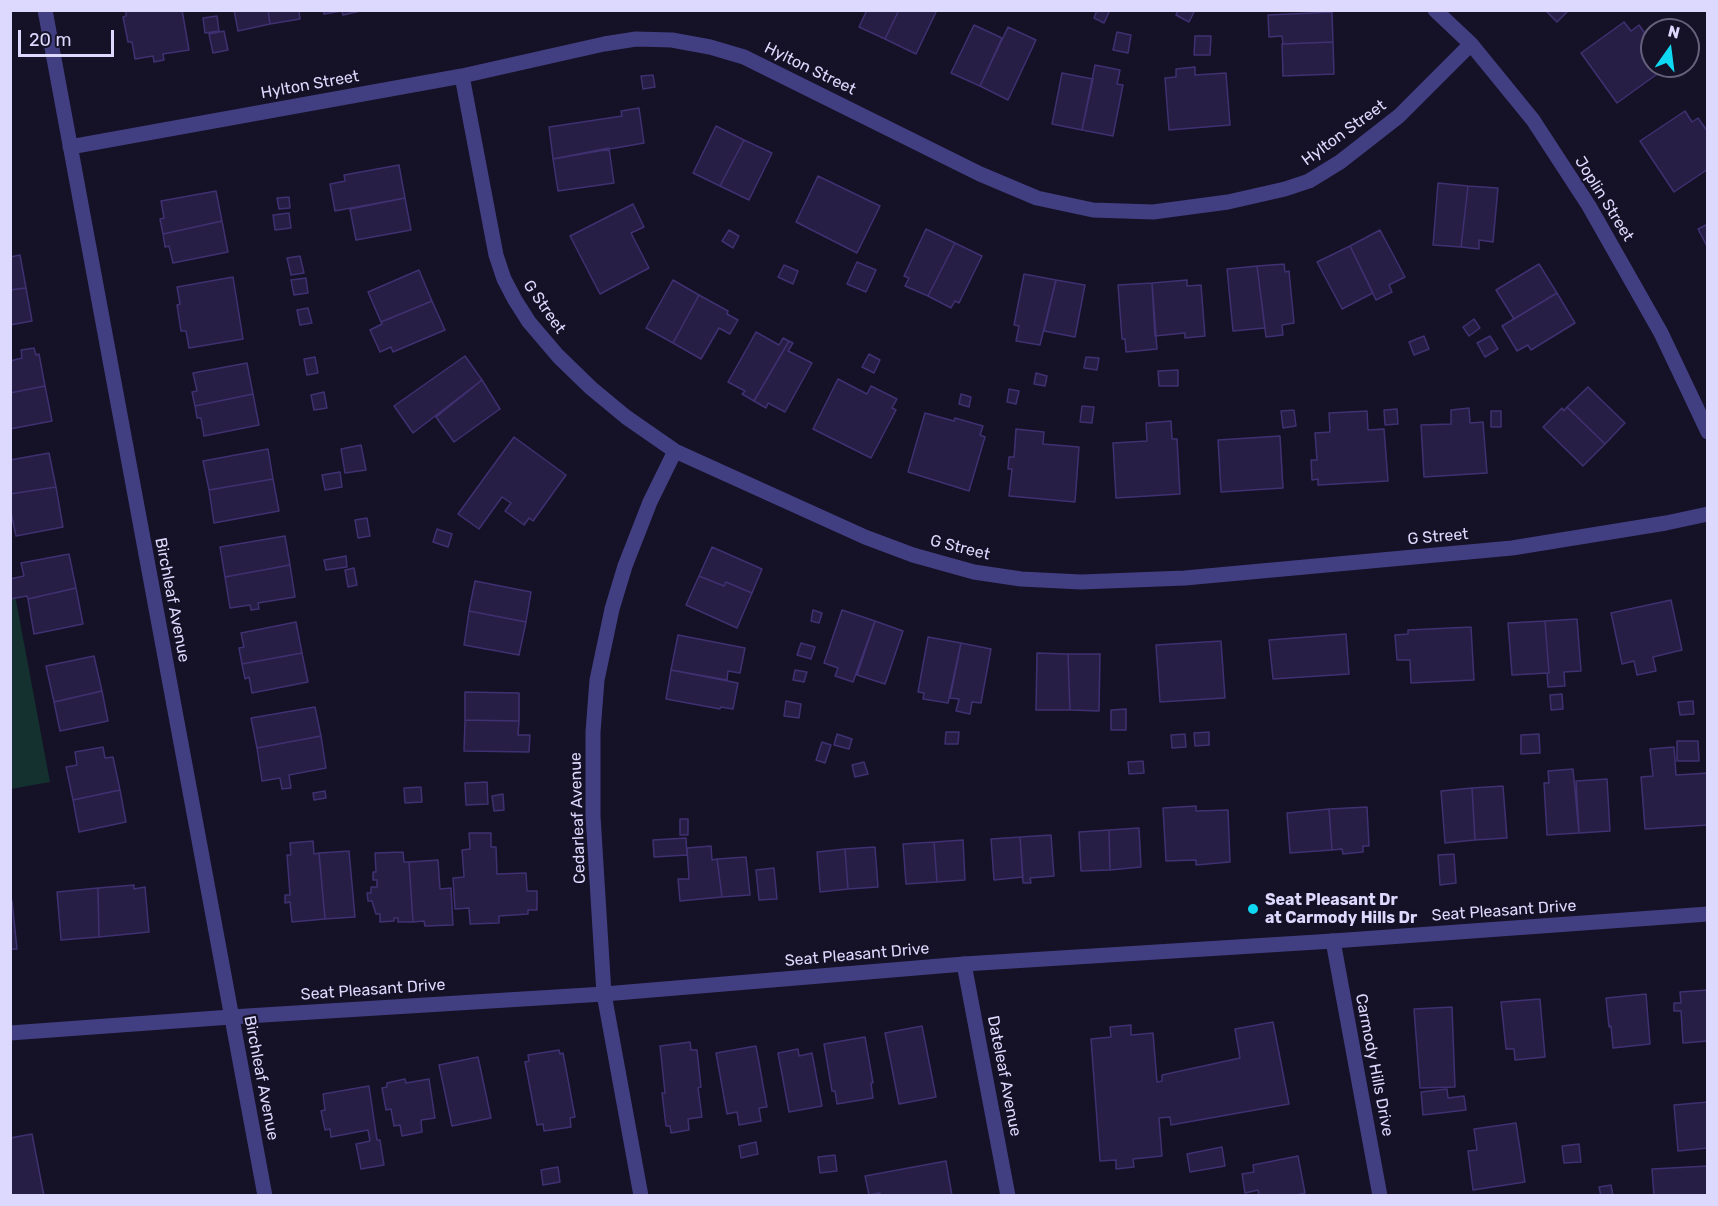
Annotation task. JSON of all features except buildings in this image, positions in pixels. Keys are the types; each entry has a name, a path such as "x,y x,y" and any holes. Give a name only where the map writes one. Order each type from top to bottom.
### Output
{"street":[{"name":"Birchleaf Avenue","path":"45,10 265,1196"},
{"name":"Joplin Street","path":"1435,10 1471,44 1533,120 1589,206 1661,333 1707,432"},
{"name":"Hylton Street","path":"70,147 462,76 636,39 672,40 710,47 744,57 980,174 1037,198 1093,210 1153,212 1228,202 1309,181 1340,162 1399,116 1471,44"},
{"name":"G Street","path":"462,76 490,233 504,279 529,322 558,356 626,417 675,451 865,537 913,555 974,572 1046,581 1185,578 1512,549 1707,514"},
{"name":"Cedarleaf Avenue","path":"641,1196 604,994 593,816 593,732 597,680 612,609 625,566 650,502 675,451"},
{"name":"Seat Pleasant Drive","path":"10,1033 604,994 964,964 1333,941 1707,914"},
{"name":"Carmody Hills Drive","path":"1333,941 1380,1196"},
{"name":"Dateleaf Avenue","path":"964,964 1008,1196"}],"green space":[{"path":"10,568 50,782 11,789 10,789"}],"place":[{"name":"Seat Pleasant Dr at Carmody Hills Dr","path":"1253,909"}]}
